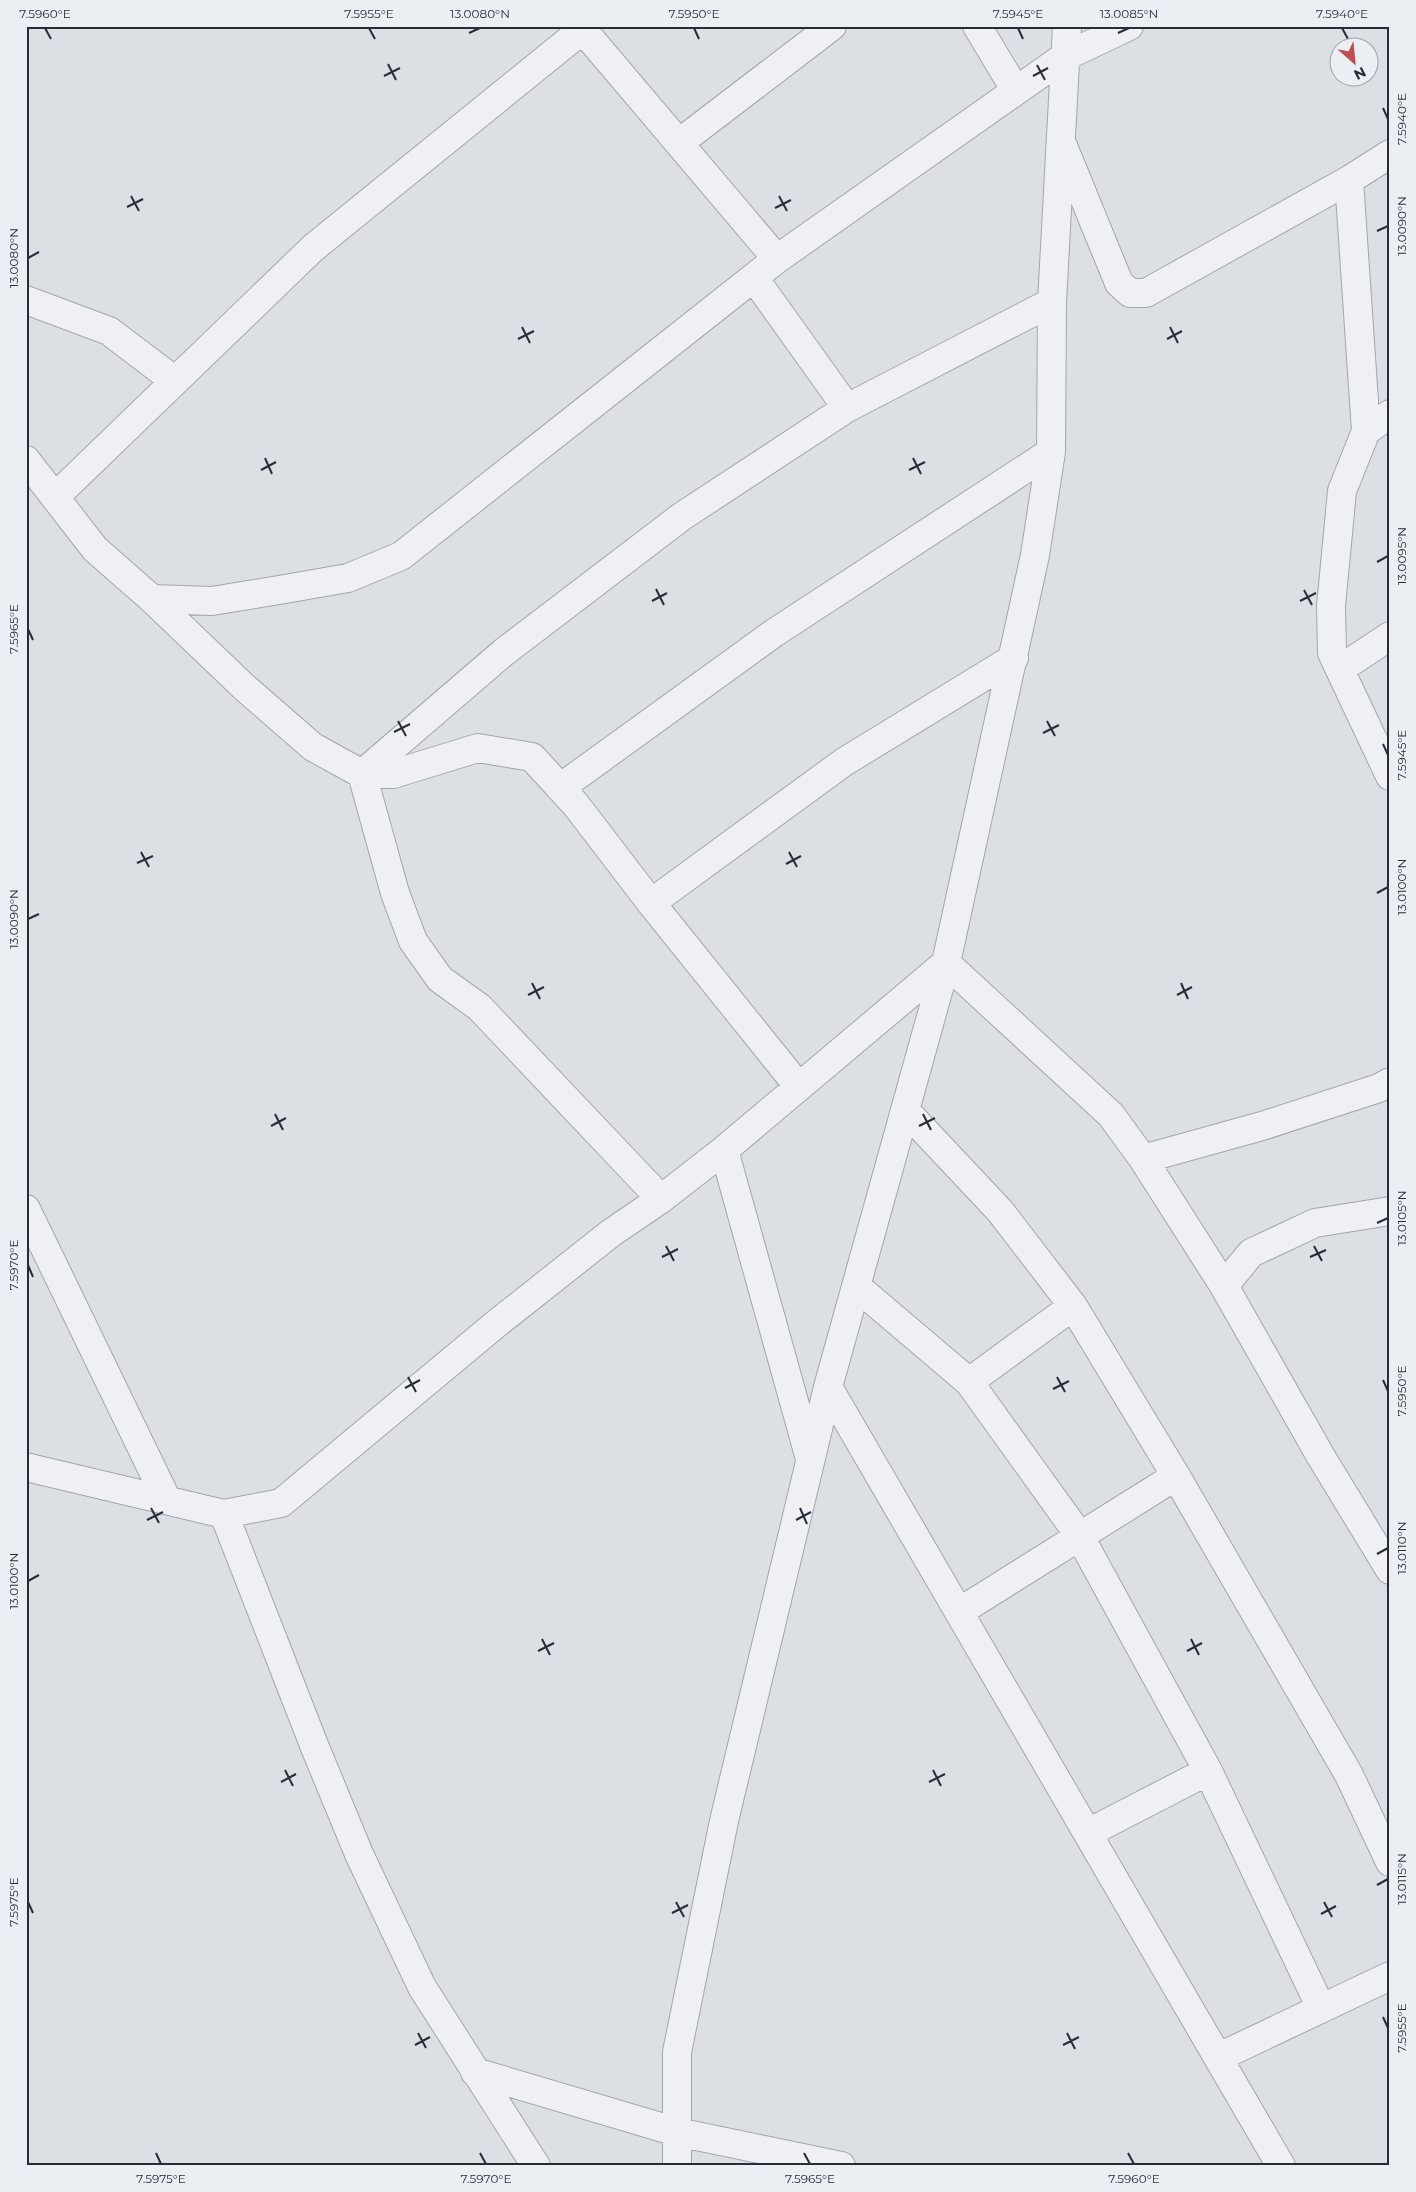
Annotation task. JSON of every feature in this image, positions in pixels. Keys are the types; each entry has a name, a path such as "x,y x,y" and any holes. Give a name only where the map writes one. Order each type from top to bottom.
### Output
{"street":[{"path":"679,144 832,26"},
{"path":"977,26 1016,91"},
{"path":"677,2166 677,2052 724,1821 812,1463 828,1388 946,963 1014,658 1035,554 1051,452 1052,302 1067,26"},
{"path":"152,599 212,601 279,590 348,578 401,556 777,260 1064,57 1129,26"},
{"path":"55,497 313,248 585,28 679,144 777,260"},
{"path":"1060,137 1119,283 1130,293 1146,293 1349,180 1390,154"},
{"path":"1349,180 1366,431 1342,491 1331,606 1332,652 1390,776"},
{"path":"754,278 847,408"},
{"path":"26,300 110,331 175,381"},
{"path":"362,774 504,652 682,517 847,408 1052,302"},
{"path":"1366,431 1390,414"},
{"path":"560,788 774,633 1051,452"},
{"path":"26,460 96,549 152,599 244,687 312,747 362,774 393,774 478,748 532,757 576,805 651,903 799,1088"},
{"path":"1340,669 1390,636"},
{"path":"651,903 844,762 1014,658"},
{"path":"362,774 395,893 413,941 440,979 479,1007 661,1199"},
{"path":"26,1467 224,1514 281,1502 610,1232 661,1199 724,1150 946,963"},
{"path":"946,963 1111,1115 1144,1159 1224,1286 1320,1454 1390,1570"},
{"path":"1144,1159 1270,1123 1379,1088 1390,1082"},
{"path":"905,1110 1000,1211 1073,1306 1176,1476 1349,1775 1390,1862"},
{"path":"724,1150 812,1463"},
{"path":"26,1209 167,1500"},
{"path":"1224,1286 1251,1253 1315,1223 1390,1210"},
{"path":"856,1286 969,1382 1079,1535 1208,1771 1321,2008"},
{"path":"969,1382 1073,1306"},
{"path":"828,1388 1282,2166"},
{"path":"959,1612 1079,1535 1176,1476"},
{"path":"224,1514 314,1745 359,1854 422,1987 536,2166"},
{"path":"1088,1833 1208,1771"},
{"path":"1219,2057 1390,1976"},
{"path":"475,2072 676,2132 841,2166"}]}
